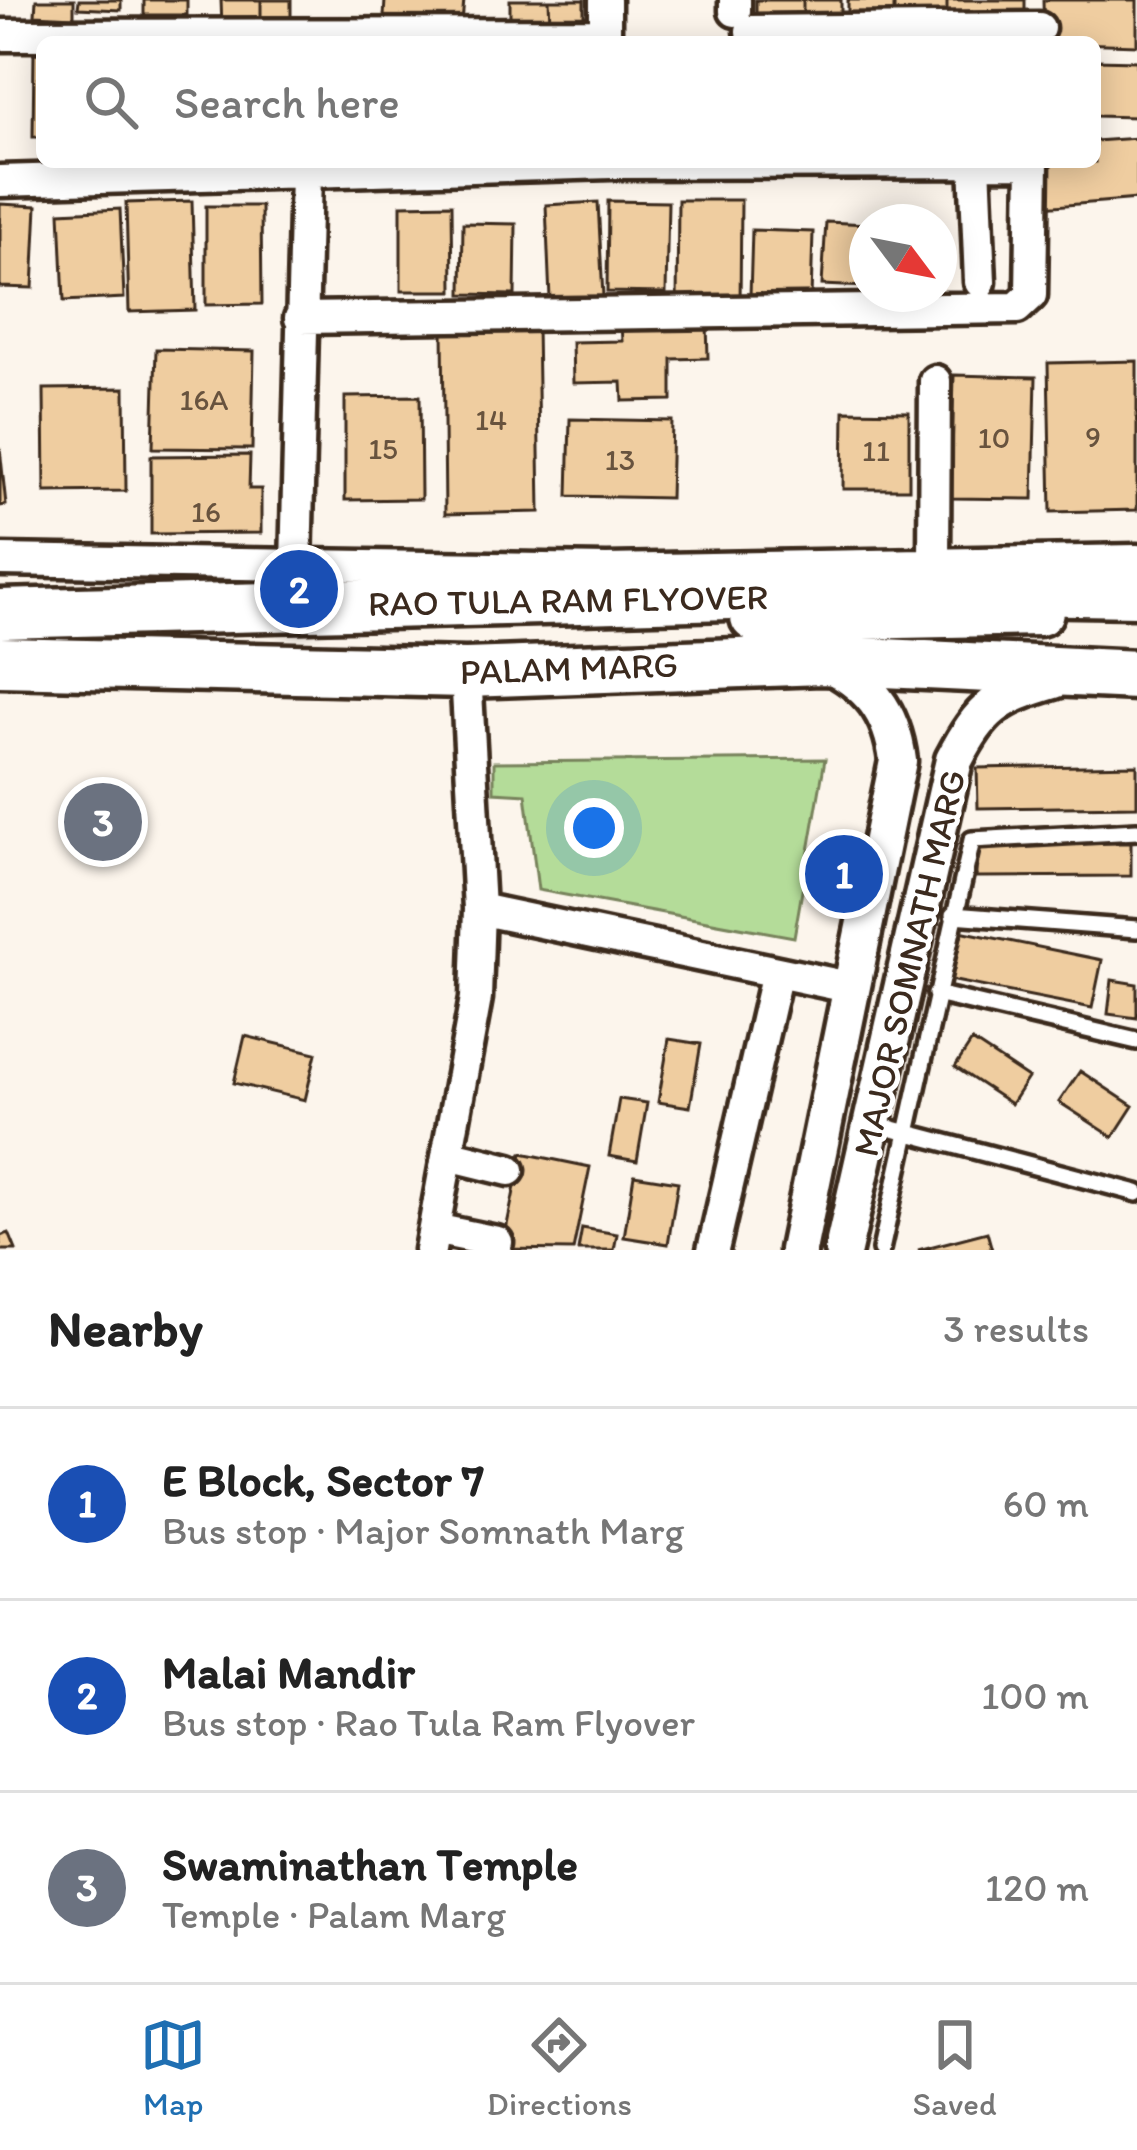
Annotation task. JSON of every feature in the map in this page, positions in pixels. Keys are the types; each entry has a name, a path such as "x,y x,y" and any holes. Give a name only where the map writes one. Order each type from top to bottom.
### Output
{"main road":[{"name":"RAO TULA RAM FLYOVER","path":"0,616 963,589 1137,592"},
{"name":"PALAM MARG","path":"0,616 958,616 986,611 1137,610"},
{"name":"PALAM MARG","path":"0,662 466,673 821,660 1137,675"}],"street":[{"path":"605,0 605,36"},
{"path":"740,14 1039,23"},
{"path":"0,34 302,36"},
{"path":"0,181 458,168"},
{"path":"975,168 980,282"},
{"path":"300,318 1017,308 1031,295 1033,168"},
{"path":"296,566 306,174"},
{"path":"934,565 935,381"},
{"path":"0,560 607,570 1137,560"},
{"name":"MAJOR SOMNATH MARG","path":"797,1250 898,761 894,728 877,698 852,675 821,660"},
{"path":"466,673 479,910 476,998 432,1239 497,1242"},
{"name":"MAJOR SOMNATH MARG","path":"843,1250 938,810 954,760 976,718 1007,694 1077,674"},
{"path":"893,800 938,810"},
{"path":"479,910 853,988"},
{"path":"713,1250 777,972"},
{"path":"448,1155 509,1170"}],"lane":[{"path":"881,1250 968,848 977,837 1137,831"},
{"path":"953,915 1137,929"},
{"path":"936,994 1137,1041"},
{"path":"871,1124 1137,1193"}],"green space":[{"path":"825,759 794,937 538,890 526,794 494,792 494,762"}],"building":[{"path":"36,0 74,0 74,17 35,15"},
{"path":"79,0 121,0 121,10 78,8"},
{"path":"144,0 187,0 187,15 144,15"},
{"path":"221,0 261,0 261,24 222,27"},
{"path":"261,0 291,0 291,21 261,24"},
{"path":"385,0 464,0 462,23 384,17"},
{"path":"510,0 549,0 550,23 510,23"},
{"path":"549,0 584,0 584,23 550,23"},
{"path":"756,0 803,0 803,15 756,19"},
{"path":"803,0 841,0 841,14 803,15"},
{"path":"848,0 894,0 894,15 848,15"},
{"path":"894,0 947,0 947,14 894,15"},
{"path":"947,0 1025,0 1025,14 947,14"},
{"path":"1043,0 1137,0 1137,45 1101,44 1101,36 1044,36"},
{"path":"34,53 36,53 36,137"},
{"path":"1101,60 1137,61 1137,117 1101,116"},
{"path":"1137,138 1137,199 1043,207 1040,168 1101,168 1101,141"},
{"path":"678,200 741,200 740,307 677,307"},
{"path":"192,201 195,310 129,312 126,203"},
{"path":"608,201 668,202 666,293 607,292"},
{"path":"598,202 603,297 550,299 546,205"},
{"path":"0,204 37,206 33,288 0,287"},
{"path":"452,204 453,291 401,291 401,205"},
{"path":"206,206 261,206 262,304 206,305"},
{"path":"120,209 124,298 64,301 60,212"},
{"path":"826,222 849,223 849,286 822,285"},
{"path":"463,223 516,224 515,295 462,294"},
{"path":"752,230 813,232 811,298 750,297"},
{"path":"707,323 708,358 672,359 672,400 623,401 622,382 573,383 572,342 622,341 621,324"},
{"path":"537,325 540,512 445,514 443,327"},
{"path":"156,349 254,351 252,449 153,448"},
{"path":"1137,361 1137,510 1051,512 1048,363"},
{"path":"954,375 1036,377 1033,499 951,498"},
{"path":"125,388 126,491 45,492 44,389"},
{"path":"420,396 421,499 345,500 345,397"},
{"path":"844,411 909,412 909,489 843,489"},
{"path":"570,419 672,421 670,498 568,496"},
{"path":"0,448 6,505 0,506"},
{"path":"250,455 249,489 261,489 261,533 151,534 151,456"},
{"path":"1137,765 1137,806 978,808 977,768"},
{"path":"976,843 1131,843 1131,876 976,877"},
{"path":"960,931 1102,960 1092,1008 950,980"},
{"path":"1112,980 1137,984 1137,1018 1108,1014"},
{"path":"245,1036 316,1053 305,1100 234,1083"},
{"path":"669,1039 701,1044 690,1107 658,1102"},
{"path":"972,1041 1028,1078 1011,1104 955,1067"},
{"path":"1080,1071 1133,1106 1113,1137 1059,1102"},
{"path":"619,1099 647,1103 637,1161 609,1156"},
{"path":"522,1153 590,1167 573,1250 502,1249"},
{"path":"634,1175 678,1182 668,1244 624,1237"},
{"path":"582,1228 617,1234 614,1250 578,1250"},
{"path":"987,1232 992,1250 918,1250"},
{"path":"9,1233 16,1250 0,1250 0,1236"}],"place":[{"name":"Malai Mandir","path":"299,589"},
{"name":"Swaminathan Temple","path":"103,822"},
{"name":"E Block, Sector 7","path":"844,874"}]}
